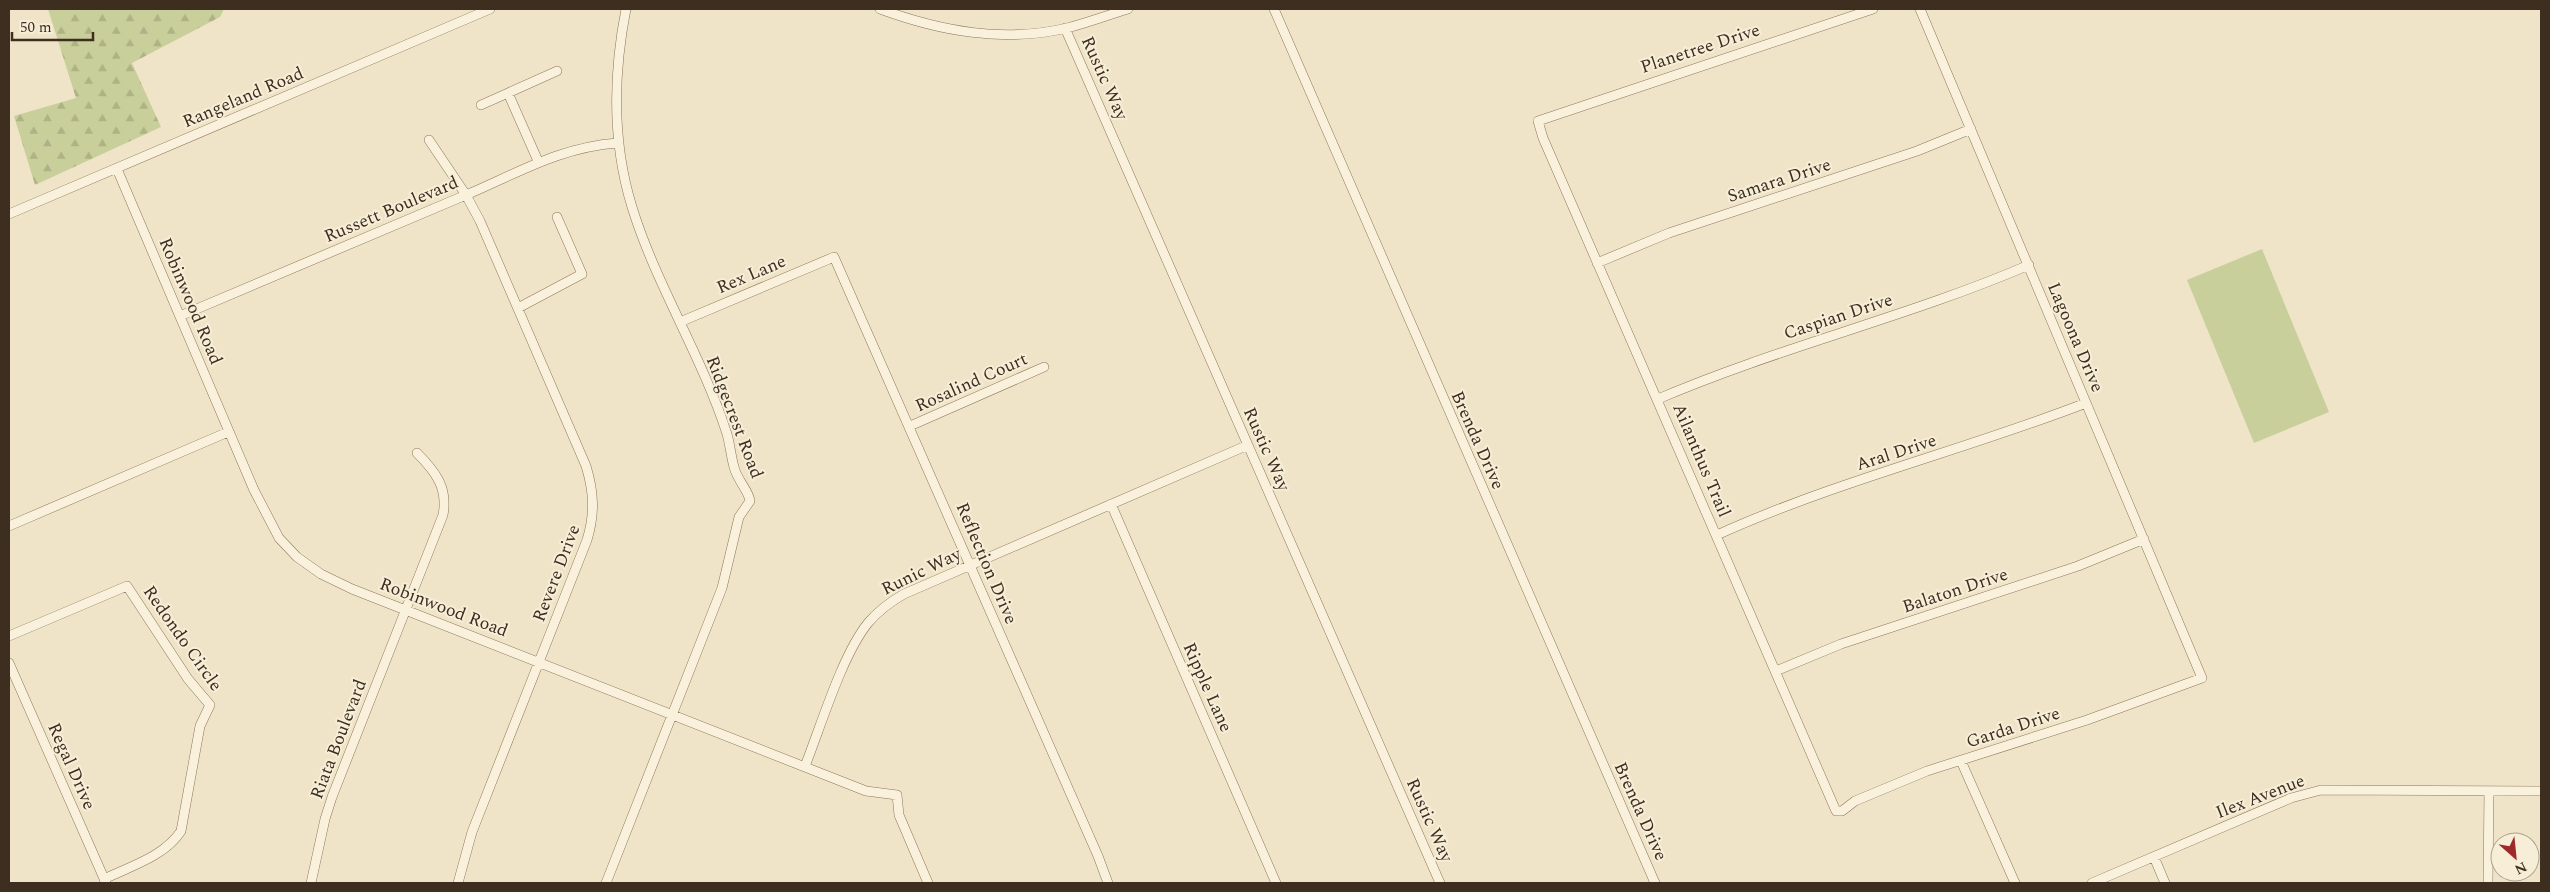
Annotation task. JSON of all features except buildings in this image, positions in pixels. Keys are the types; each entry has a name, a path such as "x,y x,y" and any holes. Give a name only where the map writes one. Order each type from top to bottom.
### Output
{"street":[{"name":"Rangeland Road","path":"9,214 490,9"},
{"name":"Ridgecrest Road","path":"606,883 722,588 739,517 750,501 737,479 725,429 647,248 632,208 618,143 616,100 619,50 626,9"},
{"path":"880,9 925,24 967,33 1015,35 1065,28 1128,9"},
{"name":"Brenda Drive","path":"1274,9 1655,883"},
{"name":"Planetree Drive","path":"1538,121 1873,9"},
{"name":"Lagoona Drive","path":"1920,9 2202,678"},
{"name":"Rustic Way","path":"1065,28 1440,883"},
{"path":"481,105 557,70"},
{"path":"508,93 538,161"},
{"name":"Ailanthus Trail","path":"1538,121 1543,138 1836,811"},
{"name":"Samara Drive","path":"1597,263 1669,233 1917,151 1970,129"},
{"name":"Revere Drive","path":"429,140 466,195 518,308 586,466 594,498 593,516 587,540 472,832 458,883"},
{"name":"Russett Boulevard","path":"180,316 466,195 538,161 578,148 618,143"},
{"name":"Robinwood Road","path":"116,169 228,432 272,527 288,548 321,574 406,610 866,791 897,796 899,814 928,883"},
{"path":"518,308 582,274 557,217"},
{"name":"Rex Lane","path":"680,322 834,257"},
{"name":"Reflection Drive","path":"834,257 971,565 1108,883"},
{"name":"Caspian Drive","path":"1658,399 1737,367 1972,289 2029,265"},
{"name":"Rosalind Court","path":"910,426 1044,367"},
{"name":"Aral Drive","path":"1717,535 1788,506 2017,430 2086,403"},
{"path":"9,526 228,432"},
{"name":"Runic Way","path":"805,766 854,645 867,624 885,606 904,594 1248,445"},
{"name":"Riata Boulevard","path":"311,883 332,797 440,524 444,507 443,489 438,477 418,453"},
{"name":"Ripple Lane","path":"1110,504 1276,883"},
{"name":"Balaton Drive","path":"1776,671 1841,644 2078,566 2144,539"},
{"name":"Redondo Circle","path":"9,636 127,586 188,679 210,705 200,726 181,831 175,841 159,852 105,881"},
{"name":"Regal Drive","path":"9,663 105,881"},
{"name":"Garda Drive","path":"1836,811 1842,811 1855,801 1898,782 2096,717 2202,678"},
{"path":"1961,761 2015,883"},
{"name":"Ilex Avenue","path":"2092,883 2291,798 2321,790 2346,788 2489,791 2541,790"},
{"path":"2488,883 2489,791"},
{"path":"2154,857 2165,883"}],"green space":[{"path":"48,9 224,9 220,17 132,63 161,127 35,185 14,116 76,98"},
{"path":"2262,249 2329,412 2254,443 2187,280"}]}
